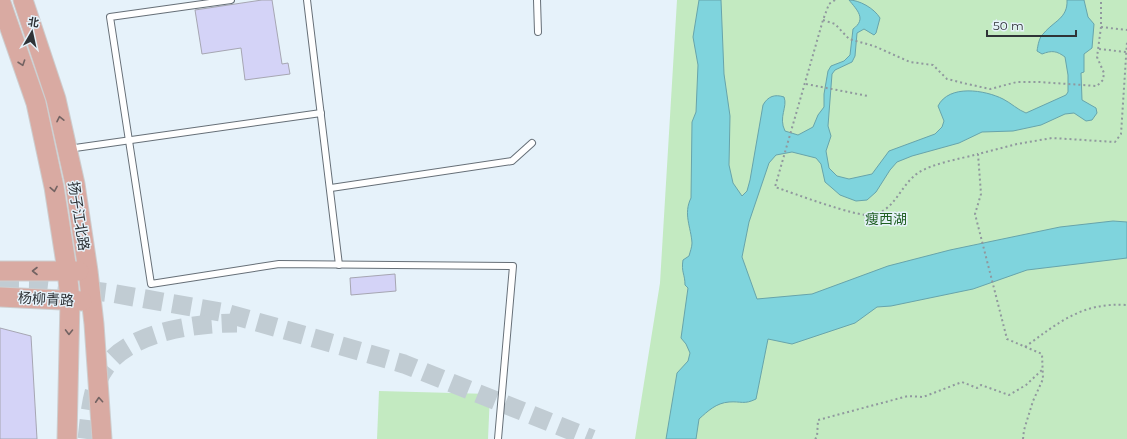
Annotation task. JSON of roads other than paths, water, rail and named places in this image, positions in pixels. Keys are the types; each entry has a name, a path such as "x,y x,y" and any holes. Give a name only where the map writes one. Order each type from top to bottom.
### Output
{"main road":[{"name":"扬子江北路","path":"0,0 36,103 54,188 67,270 70,300 67,439"},
{"name":"扬子江北路","path":"22,0 56,98 74,184 92,302 102,439"},
{"name":"杨柳青路","path":"0,271 88,271"},
{"name":"杨柳青路","path":"0,297 92,302"}],"lane":[{"path":"231,0 110,17 151,284 279,264 513,266 498,439"},
{"path":"307,0 339,265"},
{"path":"537,0 538,32"},
{"path":"67,149 128,139 321,113"},
{"path":"330,188 512,161 532,143"}],"water":[{"name":"瘦西湖","path":"699,0 721,0 724,74 730,116 729,165 733,183 742,196 747,191 750,180 763,105 767,100 775,96 784,97 785,105 782,121 783,126 785,131 798,135 813,127 818,115 824,107 824,94 828,71 831,66 844,61 850,55 853,29 859,22 860,18 855,7 849,0 857,1 866,5 880,18 876,33 874,35 864,29 857,33 855,56 852,62 835,70 832,74 828,126 831,136 826,151 829,168 837,176 849,179 872,174 889,151 935,134 942,127 944,121 938,106 943,99 950,94 968,91 987,93 1003,99 1026,113 1066,95 1068,92 1068,75 1065,57 1054,52 1042,54 1037,51 1038,44 1042,35 1063,15 1067,6 1067,0 1084,0 1088,17 1094,24 1092,48 1084,54 1084,72 1081,73 1082,100 1096,108 1097,113 1092,120 1086,121 1074,113 1065,114 1041,125 1013,131 982,132 959,143 912,156 897,162 876,192 867,200 856,201 840,195 825,182 821,164 816,158 792,152 776,155 769,163 749,222 742,257 757,299 812,294 888,266 950,250 1060,227 1113,221 1127,222 1127,258 1027,270 973,289 891,306 877,307 855,323 792,344 768,339 756,399 745,402 724,403 712,408 699,419 696,439 666,439 677,373 688,361 690,353 686,344 681,338 688,288 685,285 683,260 689,256 692,245 688,210 691,198 692,122 696,112 698,65 693,37"}],"tunnel":[{"path":"0,283 37,284 111,293 226,313 404,364 592,439"},
{"path":"87,439 90,410 94,391 107,365 118,353 133,344 167,331 185,327 221,323 237,323"}]}
